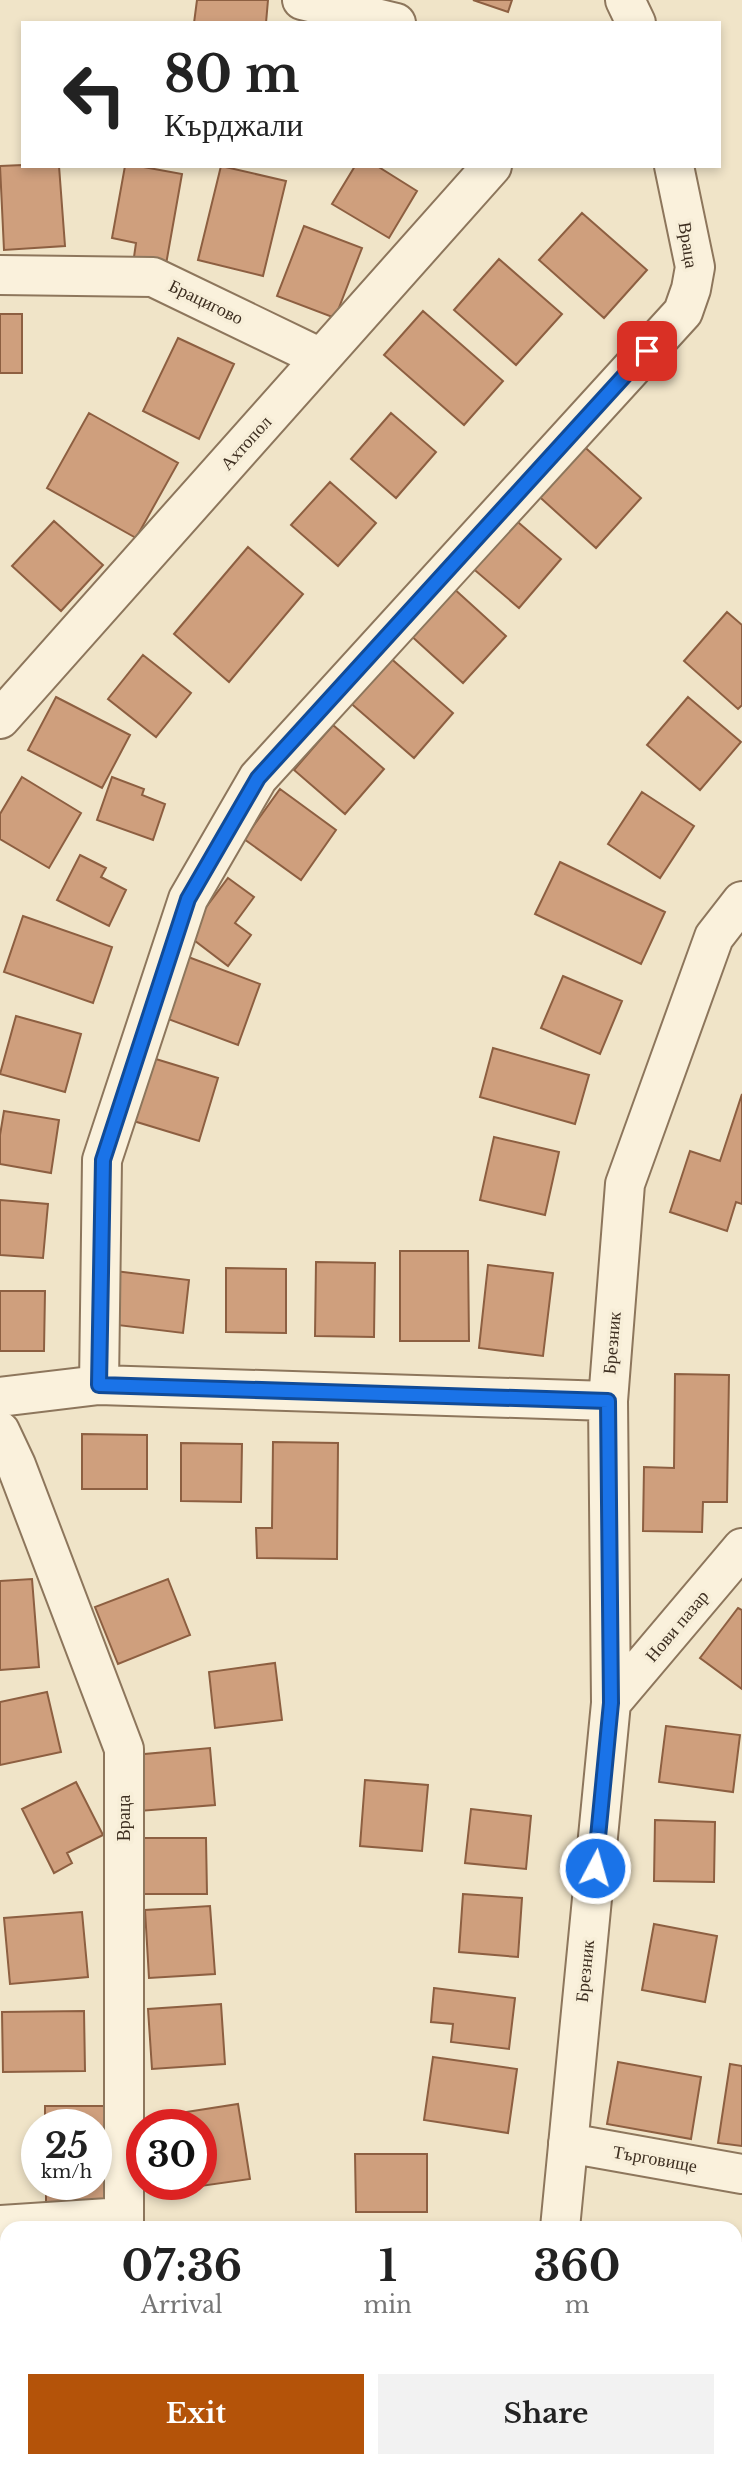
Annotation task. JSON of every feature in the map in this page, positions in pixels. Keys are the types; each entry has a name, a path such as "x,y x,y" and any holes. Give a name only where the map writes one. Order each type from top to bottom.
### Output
{"street":[{"path":"302,0 388,21"},
{"name":"Ахтопол","path":"0,719 490,168"},
{"name":"Враца","path":"99,1385 103,1160 188,899 258,778 683,312 695,267 674,168"},
{"name":"Брацигово","path":"0,275 153,276 321,358"},
{"name":"Брезник","path":"561,2221 611,1703 608,1401 625,1184 713,937 742,901"},
{"path":"0,1397 99,1385 608,1401"},
{"name":"Враца","path":"0,1431 16,1465 124,1749 124,2221"},
{"name":"Нови пазар","path":"611,1703 742,1548"},
{"name":"Търговище","path":"568,2143 742,2174"}],"building":[{"path":"197,0 268,0 266,21 194,21"},
{"path":"473,0 512,0 508,12"},
{"path":"0,166 59,168 65,246 4,250"},
{"path":"125,168 149,168 182,174 165,270 133,264 136,243 112,238"},
{"path":"221,168 286,181 263,276 198,260"},
{"path":"354,168 380,168 417,191 389,238 332,204"},
{"path":"582,213 647,270 604,318 539,260"},
{"path":"304,226 362,248 335,318 277,296"},
{"path":"499,259 562,314 516,365 454,310"},
{"path":"423,311 503,381 464,425 384,355"},
{"path":"0,314 22,314 22,373 0,373"},
{"path":"178,338 234,364 199,439 143,411"},
{"path":"89,413 178,463 136,538 47,488"},
{"path":"391,413 436,452 396,498 351,459"},
{"path":"578,441 641,498 596,548 533,491"},
{"path":"330,482 376,523 338,566 291,525"},
{"path":"512,517 561,559 519,608 470,566"},
{"path":"54,521 103,565 61,611 12,566"},
{"path":"248,547 303,594 229,682 174,634"},
{"path":"451,586 506,636 463,683 408,633"},
{"path":"727,612 742,625 742,705 738,709 684,661"},
{"path":"143,655 191,693 156,737 108,699"},
{"path":"387,655 453,713 414,758 347,700"},
{"path":"56,697 130,735 102,788 28,750"},
{"path":"688,697 741,742 700,790 647,745"},
{"path":"333,725 384,769 345,814 294,770"},
{"path":"22,777 81,813 49,868 0,839 0,814"},
{"path":"112,777 144,789 142,795 165,804 153,840 97,820"},
{"path":"280,789 336,830 301,880 244,839"},
{"path":"642,792 694,826 660,878 608,844"},
{"path":"80,855 106,868 101,877 126,890 109,926 57,900"},
{"path":"560,862 665,912 641,964 535,914"},
{"path":"228,878 254,897 235,923 251,935 228,966 186,934"},
{"path":"23,916 112,947 93,1003 4,972"},
{"path":"183,955 260,984 238,1045 160,1016"},
{"path":"563,976 622,1001 600,1054 541,1028"},
{"path":"16,1016 81,1034 65,1092 0,1074"},
{"path":"493,1048 589,1075 575,1124 480,1097"},
{"path":"146,1056 218,1078 199,1141 127,1119"},
{"path":"742,1094 742,1204 736,1202 727,1231 670,1212 690,1151 720,1161"},
{"path":"4,1111 59,1120 51,1173 0,1164 0,1135"},
{"path":"494,1137 559,1152 545,1215 480,1200"},
{"path":"0,1200 48,1204 43,1258 0,1255"},
{"path":"400,1251 468,1251 469,1341 400,1341"},
{"path":"316,1262 375,1263 374,1337 315,1336"},
{"path":"488,1265 553,1273 543,1356 479,1348"},
{"path":"226,1268 286,1269 286,1333 226,1332"},
{"path":"115,1271 189,1280 183,1333 109,1324"},
{"path":"0,1291 45,1291 44,1351 0,1351"},
{"path":"675,1374 729,1375 727,1502 703,1502 702,1532 643,1531 644,1467 674,1468"},
{"path":"82,1434 147,1435 147,1489 82,1489"},
{"path":"273,1442 338,1443 337,1559 257,1558 256,1528 272,1528"},
{"path":"181,1443 242,1444 241,1502 181,1501"},
{"path":"32,1579 39,1667 0,1670 0,1581"},
{"path":"168,1579 190,1635 118,1664 95,1607"},
{"path":"738,1608 742,1610 742,1689 700,1658"},
{"path":"275,1663 282,1720 215,1728 209,1672"},
{"path":"47,1692 61,1752 0,1765 0,1702"},
{"path":"666,1726 740,1735 733,1792 659,1782"},
{"path":"210,1748 215,1805 139,1811 134,1755"},
{"path":"365,1780 428,1785 422,1851 360,1846"},
{"path":"76,1782 103,1835 67,1853 72,1863 54,1873 22,1809"},
{"path":"471,1809 531,1816 526,1869 465,1863"},
{"path":"655,1820 715,1822 714,1882 654,1881"},
{"path":"142,1838 206,1838 207,1894 142,1894"},
{"path":"463,1894 522,1898 518,1957 459,1952"},
{"path":"210,1906 215,1974 149,1978 145,1910"},
{"path":"82,1912 88,1977 10,1984 4,1918"},
{"path":"654,1924 717,1936 705,2002 642,1990"},
{"path":"434,1988 515,1998 509,2049 451,2042 453,2024 431,2022"},
{"path":"221,2004 225,2064 152,2069 148,2009"},
{"path":"84,2011 85,2071 3,2072 2,2012"},
{"path":"433,2057 517,2069 508,2133 424,2120"},
{"path":"618,2062 701,2077 691,2139 607,2124"},
{"path":"730,2064 742,2066 742,2146 718,2143"},
{"path":"238,2104 250,2179 217,2184 217,2109 206,2109"},
{"path":"45,2106 115,2106 117,2207 46,2207 46,2200 112,2200 112,2109 45,2109"},
{"path":"355,2154 427,2154 427,2212 356,2212"}],"route":[{"path":"595,1868 611,1703 608,1401 99,1385 103,1160 188,899 258,778 647,351"}]}
